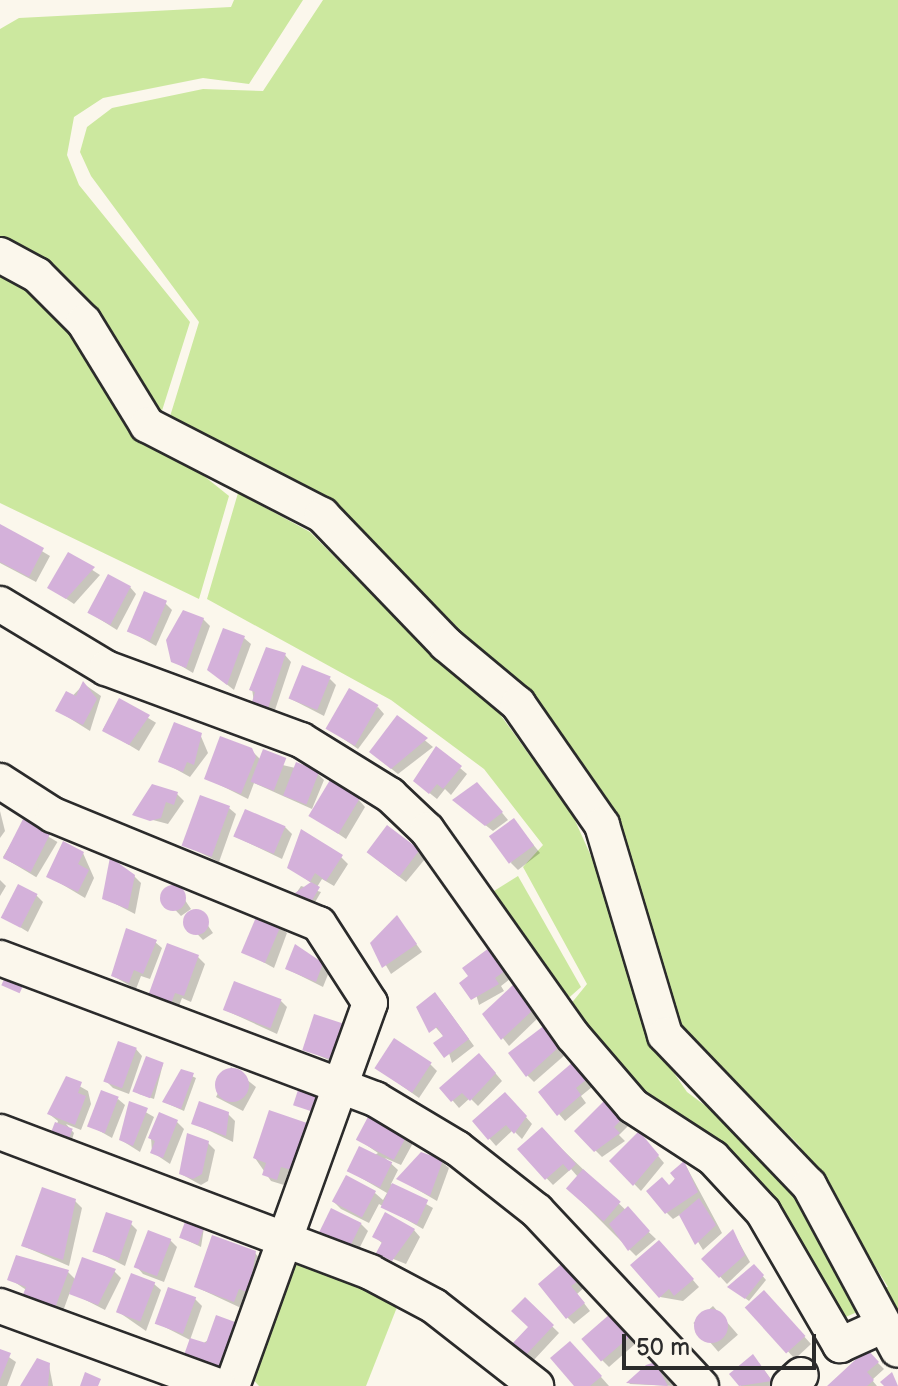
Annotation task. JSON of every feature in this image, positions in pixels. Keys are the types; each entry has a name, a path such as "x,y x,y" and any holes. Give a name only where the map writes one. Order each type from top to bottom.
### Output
{"street":[{"path":"0,255 37,275 84,322 147,425 322,515 446,644 518,704 602,825 665,1035 809,1185 891,1338 840,1345 763,1212 713,1158 633,1106 573,1036 427,830 390,795 301,740 106,668 0,604"},
{"path":"0,781 53,815 319,924 370,1003 288,1238 232,1386"},
{"path":"0,958 375,1099 457,1148 537,1211 701,1386"},
{"path":"0,1132 288,1238 434,1306 536,1386"},
{"path":"0,1306 219,1386"}],"green space":[{"path":"234,0 303,0 249,84 203,78 103,98 74,117 67,155 79,185 190,322 154,436 229,496 199,599 0,503 0,29 19,18 231,7"},
{"path":"323,0 898,0 898,1328 882,1301 839,1320 772,1196 720,1142 640,1087 570,1005 587,984 523,867 543,845 484,769 391,700 207,599 238,493 310,532 433,657 497,710 573,816 618,916 650,1038 687,1092 742,1133 795,1194 859,1290 888,1287 799,1145 681,1031 603,792 523,692 335,506 168,423 199,322 91,176 80,152 87,127 112,108 203,89 263,91"},
{"path":"518,876 581,987 563,1003 486,896"},
{"path":"301,1258 399,1302 366,1386 259,1386 249,1375 292,1262"}],"building":[{"path":"0,524 44,548 29,577 0,562"},
{"path":"68,552 95,567 66,599 47,588"},
{"path":"108,574 131,586 110,625 87,613"},
{"path":"144,591 167,601 150,641 127,632"},
{"path":"183,610 204,618 186,668 171,662 166,640"},
{"path":"223,628 245,636 227,685 207,670"},
{"path":"266,647 286,653 268,708 252,702 255,692 249,690"},
{"path":"302,665 331,677 317,710 289,698"},
{"path":"83,681 97,699 83,725 55,711 66,691 76,696"},
{"path":"349,688 378,705 355,746 326,729"},
{"path":"119,698 150,715 129,745 102,731"},
{"path":"397,715 428,738 391,769 369,752"},
{"path":"174,722 202,733 194,765 187,762 183,772 158,762"},
{"path":"220,736 252,748 256,757 241,794 204,779"},
{"path":"436,746 462,766 443,789 437,784 429,794 413,781"},
{"path":"263,749 286,758 274,791 250,782"},
{"path":"296,762 319,771 306,805 283,796"},
{"path":"330,780 360,798 338,834 308,816"},
{"path":"477,782 503,812 485,826 452,800"},
{"path":"152,784 178,792 174,805 166,802 161,818 150,821 132,815"},
{"path":"200,795 230,806 212,857 182,846"},
{"path":"245,809 286,826 274,854 233,837"},
{"path":"514,818 534,846 509,864 489,836"},
{"path":"23,819 51,833 31,872 3,858"},
{"path":"387,825 420,850 399,877 367,852"},
{"path":"301,829 343,855 326,881 315,873 310,882 287,868"},
{"path":"63,841 84,852 78,864 89,870 78,892 46,877"},
{"path":"110,857 135,875 128,909 102,899"},
{"path":"311,882 320,887 311,902 295,893"},
{"path":"18,884 38,894 20,928 1,918"},
{"path":"173,885 182,889 186,898 182,907 173,911 164,907 160,898 164,889"},
{"path":"196,909 205,913 209,922 205,931 196,935 187,931 183,922 187,913"},
{"path":"257,915 281,925 265,963 241,953"},
{"path":"397,915 417,944 382,968 370,943"},
{"path":"126,928 157,940 143,974 134,970 129,983 111,976"},
{"path":"167,943 199,955 184,996 175,993 171,1004 148,996"},
{"path":"295,944 323,963 316,982 285,969"},
{"path":"489,948 505,971 495,978 499,984 471,1000 459,983 468,976 462,968"},
{"path":"5,977 23,985 20,993 1,985"},
{"path":"234,981 282,999 271,1028 223,1010"},
{"path":"516,982 535,1008 501,1040 482,1014"},
{"path":"435,992 469,1039 444,1058 433,1043 443,1036 437,1027 429,1033 416,1007"},
{"path":"314,1014 344,1024 333,1060 302,1050"},
{"path":"545,1025 560,1046 526,1077 508,1053"},
{"path":"394,1038 432,1063 412,1093 374,1068"},
{"path":"118,1041 137,1048 122,1088 103,1081"},
{"path":"479,1053 496,1073 470,1101 462,1093 451,1102 439,1088"},
{"path":"146,1056 164,1063 150,1098 132,1091"},
{"path":"573,1062 587,1079 576,1088 581,1095 557,1116 538,1092"},
{"path":"232,1068 244,1073 249,1085 244,1097 232,1102 220,1097 215,1085 220,1073"},
{"path":"181,1069 194,1073 181,1109 162,1102"},
{"path":"66,1076 82,1082 78,1093 86,1096 75,1125 47,1114"},
{"path":"101,1090 119,1097 105,1133 87,1126"},
{"path":"298,1090 317,1096 312,1111 293,1105"},
{"path":"505,1092 527,1116 514,1134 506,1125 488,1140 472,1121"},
{"path":"607,1098 625,1116 614,1127 620,1133 594,1152 574,1131"},
{"path":"129,1101 148,1108 133,1146 119,1140"},
{"path":"199,1101 229,1112 226,1136 191,1124"},
{"path":"269,1110 307,1123 292,1170 281,1167 277,1180 262,1175 266,1163 253,1158"},
{"path":"159,1112 178,1120 163,1158 150,1153 155,1141 148,1138"},
{"path":"369,1115 407,1135 394,1160 356,1140"},
{"path":"55,1122 73,1129 67,1145 49,1138"},
{"path":"542,1127 576,1164 569,1171 563,1164 545,1180 517,1149"},
{"path":"639,1131 659,1155 633,1186 609,1161"},
{"path":"187,1133 209,1141 202,1174 193,1179 179,1174"},
{"path":"359,1146 392,1162 380,1187 347,1171"},
{"path":"421,1152 443,1160 430,1196 396,1179"},
{"path":"684,1161 698,1192 665,1214 646,1191 662,1177 669,1185 675,1179 670,1173"},
{"path":"583,1169 621,1202 604,1221 566,1189"},
{"path":"346,1175 376,1191 362,1217 332,1201"},
{"path":"392,1183 428,1200 417,1224 381,1207"},
{"path":"42,1187 76,1199 63,1260 21,1246"},
{"path":"699,1198 716,1225 695,1245 679,1215"},
{"path":"628,1206 650,1231 628,1251 609,1224"},
{"path":"331,1208 362,1223 349,1249 318,1234"},
{"path":"106,1212 132,1221 119,1261 92,1252"},
{"path":"385,1212 415,1229 392,1261 376,1253 382,1242 372,1237"},
{"path":"186,1219 205,1226 198,1245 179,1238"},
{"path":"733,1229 745,1255 719,1278 701,1259"},
{"path":"148,1230 171,1239 157,1276 134,1267"},
{"path":"212,1235 256,1251 249,1293 239,1289 234,1302 194,1287"},
{"path":"659,1240 694,1279 674,1296 669,1289 659,1298 630,1265"},
{"path":"16,1255 69,1270 55,1308 22,1297 26,1287 7,1280"},
{"path":"82,1257 116,1269 98,1305 69,1294"},
{"path":"566,1260 581,1279 571,1286 585,1303 566,1319 538,1284"},
{"path":"754,1264 764,1275 745,1299 727,1287"},
{"path":"131,1273 155,1282 140,1322 116,1312"},
{"path":"168,1287 196,1297 183,1334 155,1324"},
{"path":"764,1290 805,1336 786,1353 745,1307"},
{"path":"525,1297 554,1325 524,1357 511,1345 528,1327 511,1311"},
{"path":"711,1309 723,1314 728,1326 723,1338 711,1343 699,1338 694,1326 699,1314"},
{"path":"610,1314 630,1337 601,1362 581,1339"},
{"path":"216,1315 235,1322 219,1367 184,1355 190,1338 206,1343"},
{"path":"570,1341 602,1376 590,1386 574,1386 550,1358"},
{"path":"0,1349 11,1353 0,1380"},
{"path":"867,1349 879,1362 867,1372 874,1380 867,1386 827,1386"},
{"path":"753,1354 772,1381 739,1386 729,1374"},
{"path":"37,1358 50,1363 48,1386 20,1386"},
{"path":"655,1362 668,1386 626,1383 646,1365"},
{"path":"85,1372 101,1379 98,1386 80,1386"},
{"path":"892,1372 898,1386 884,1386 880,1382"}]}
